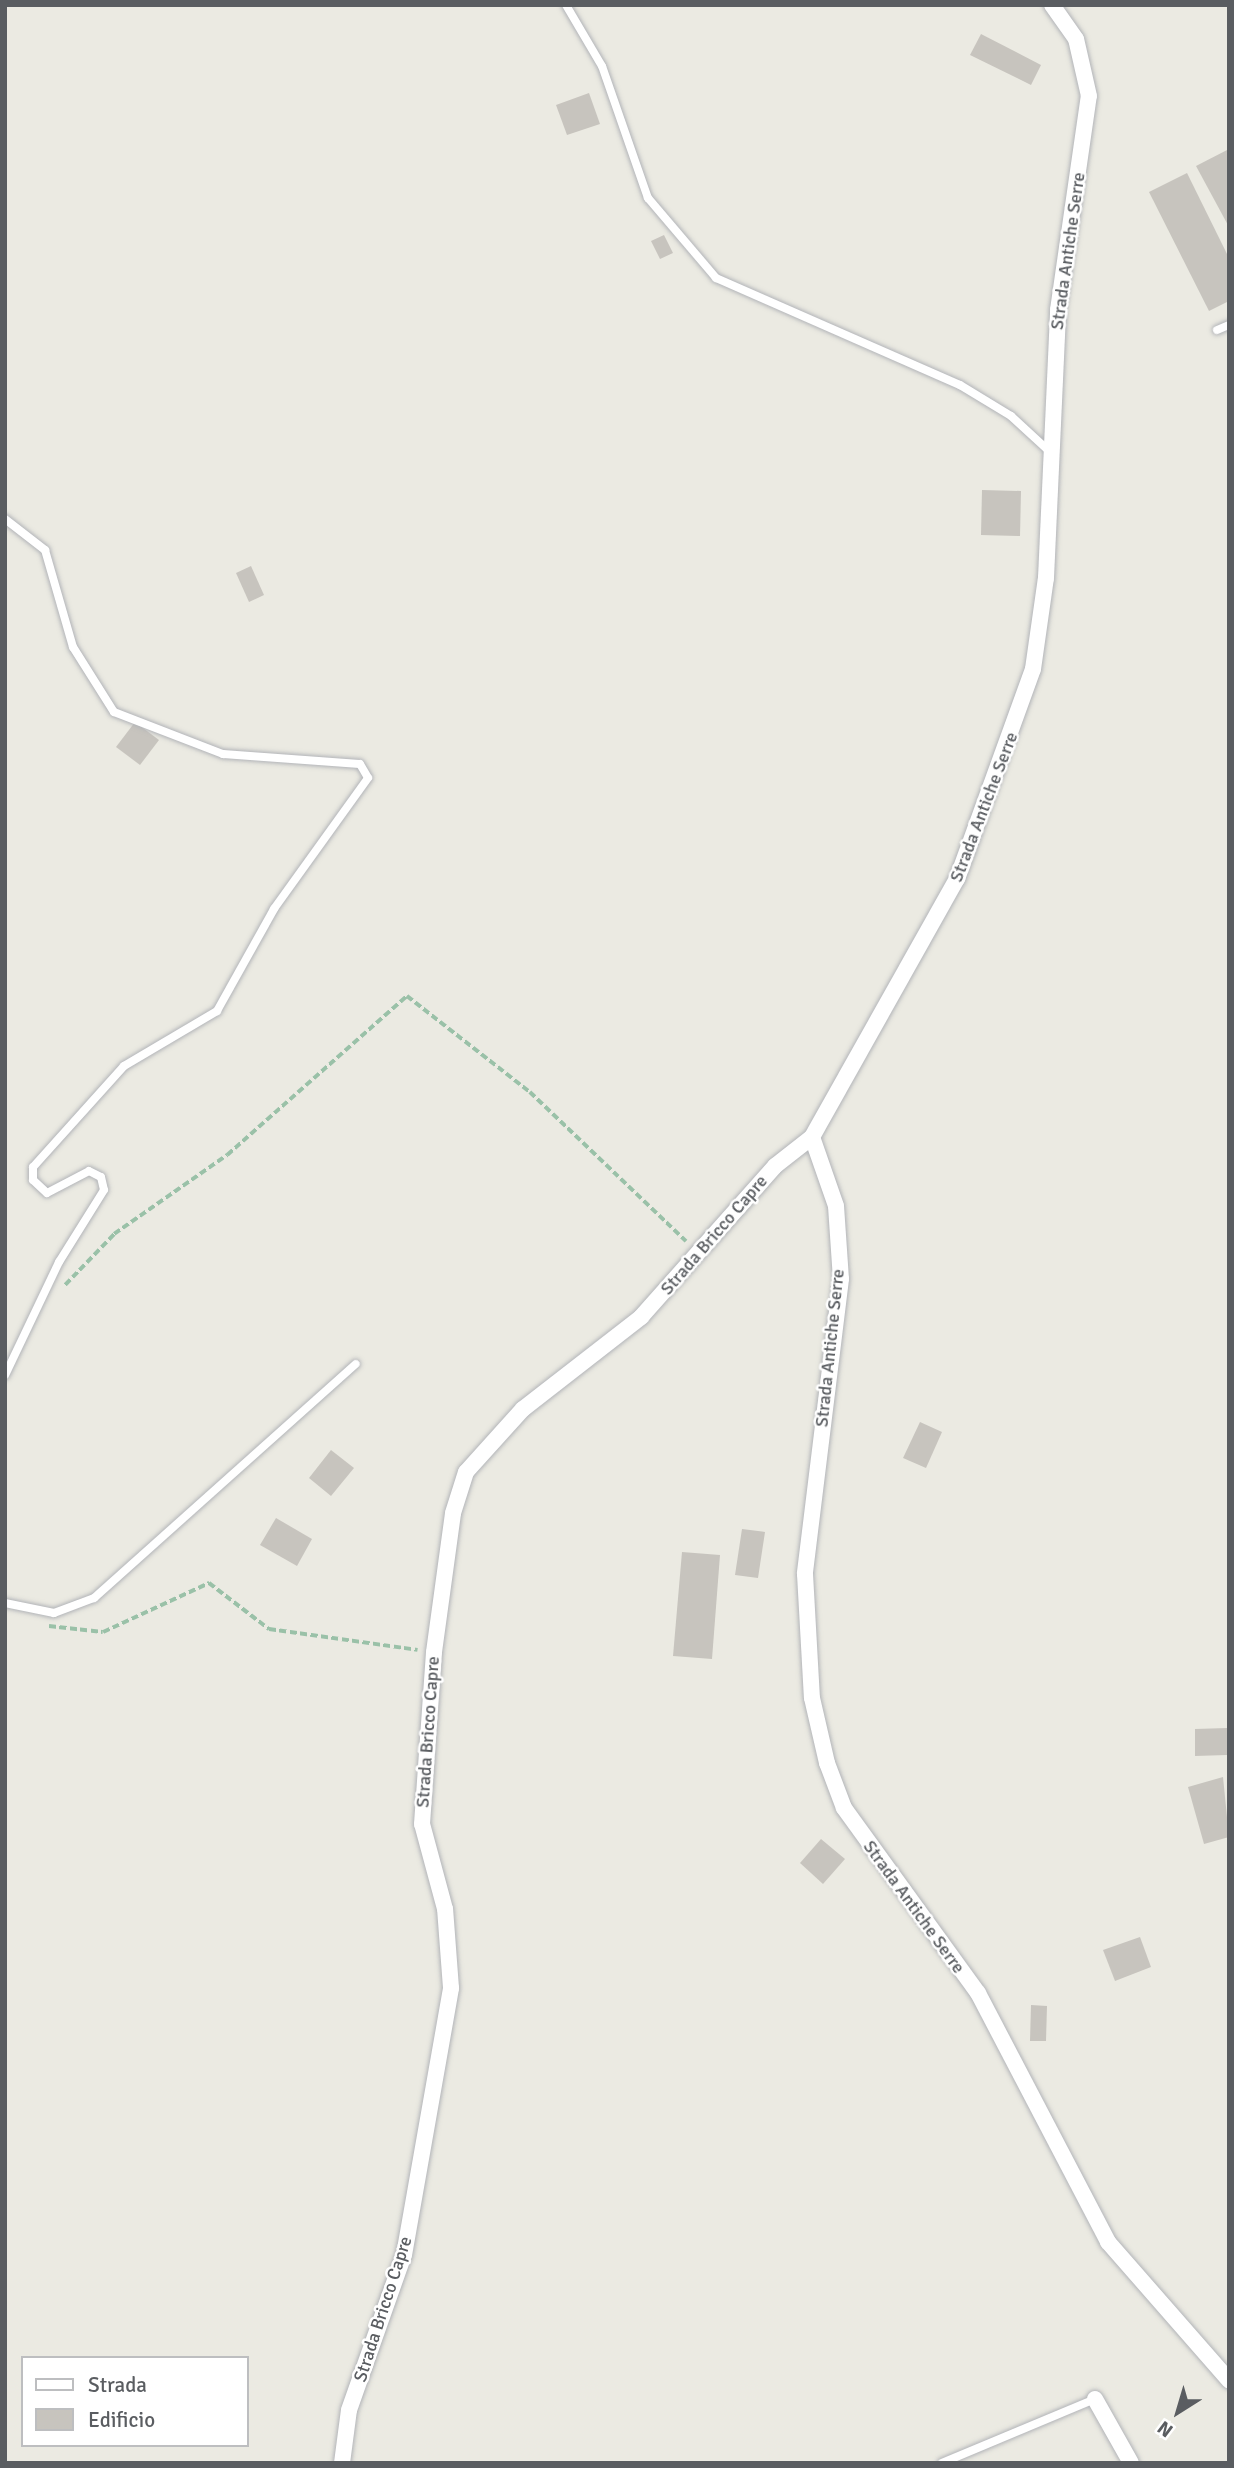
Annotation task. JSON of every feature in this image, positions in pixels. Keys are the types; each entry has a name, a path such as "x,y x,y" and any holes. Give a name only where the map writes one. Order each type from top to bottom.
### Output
{"street":[{"name":"Strada Antiche Serre","path":"1052,5 1076,39 1088,96 1058,310 1048,450 1041,630 1016,724 957,879 812,1137 836,1206 841,1279 806,1574 812,1698 827,1763 844,1808 978,1993 1108,2242 1229,2380"},
{"name":"Strada Bricco Capre","path":"342,2463 349,2410 404,2255 451,1988 444,1909 422,1824 434,1652 453,1513 466,1472 523,1409 641,1317 775,1166 812,1137"},
{"path":"1095,2399 1131,2463"}],"lane":[{"path":"566,5 602,66 648,198 716,278 960,385 1011,416 1048,450"},
{"path":"1217,330 1229,325"},
{"path":"5,519 45,550 73,647 114,712 223,754 360,764 368,778 274,909 217,1011 124,1066 33,1167 33,1180 47,1193 89,1171 104,1185 5,1375"},
{"path":"5,1603 54,1613 94,1598 356,1364"},
{"path":"943,2463 1095,2399"}],"path":[{"path":"41,1304 114,1234 184,1190 407,996 540,1100 697,1252"},
{"path":"45,1624 103,1632 209,1583 269,1629 434,1652"}],"building":[{"path":"981,34 1041,65 1031,85 970,55"},
{"path":"589,93 600,124 567,135 556,105"},
{"path":"1229,149 1229,227 1196,166"},
{"path":"1187,173 1229,258 1229,301 1209,311 1149,192"},
{"path":"664,235 673,253 660,259 651,241"},
{"path":"982,490 1021,491 1020,536 981,535"},
{"path":"251,566 264,595 249,602 236,573"},
{"path":"135,722 159,740 140,765 116,747"},
{"path":"920,1422 942,1432 926,1468 903,1458"},
{"path":"331,1450 354,1468 331,1496 309,1478"},
{"path":"276,1518 312,1539 297,1566 260,1545"},
{"path":"742,1529 765,1532 758,1578 735,1575"},
{"path":"682,1552 720,1555 712,1659 673,1656"},
{"path":"1227,1728 1227,1755 1195,1756 1195,1729"},
{"path":"1223,1777 1229,1837 1204,1844 1188,1787"},
{"path":"821,1839 845,1859 823,1884 800,1863"},
{"path":"1140,1937 1151,1967 1115,1981 1103,1950"},
{"path":"1031,2005 1047,2006 1046,2041 1030,2041"}]}
